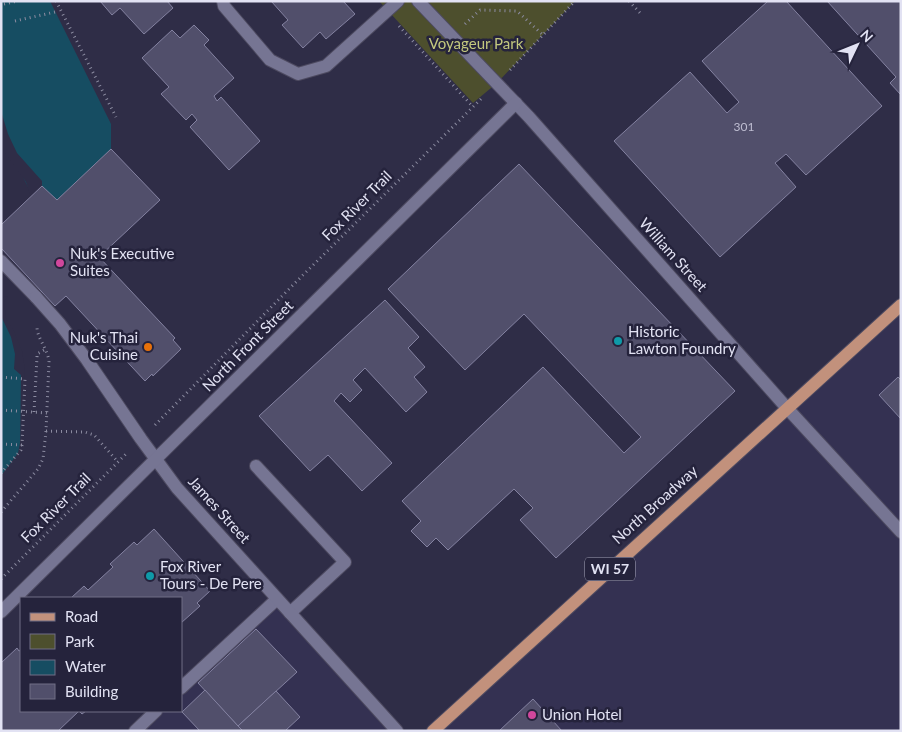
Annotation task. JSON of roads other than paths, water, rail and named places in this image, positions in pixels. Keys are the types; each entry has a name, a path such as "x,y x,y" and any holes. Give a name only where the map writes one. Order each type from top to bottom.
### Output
{"main road":[{"name":"North Broadway","path":"433,731 786,407 901,305"}],"street":[{"path":"223,1 224,6 270,60 298,74 326,66 398,1"},
{"name":"William Street","path":"418,1 516,103 786,407 901,532"},
{"name":"North Front Street","path":"1,612 516,103"},
{"name":"James Street","path":"1,261 60,324 177,488 397,731"},
{"path":"256,466 345,562 290,613"},
{"path":"182,687 277,599"},
{"path":"135,731 155,712"}],"water":[{"path":"1,1 50,1 111,124 111,149 57,200 42,186 32,195 1,133"},
{"path":"1,307 11,332 22,370 21,438 18,453 1,476"}],"place":[{"name":"Nuk's Executive Suites","path":"60,263"},
{"name":"Historic Lawton Foundry","path":"618,341"},
{"name":"Nuk's Thai Cuisine","path":"148,347"},
{"name":"Fox River Tours - De Pere","path":"150,576"},
{"name":"Union Hotel","path":"532,715"}],"park label":[{"name":"Voyageur Park","path":"476,44"}]}
